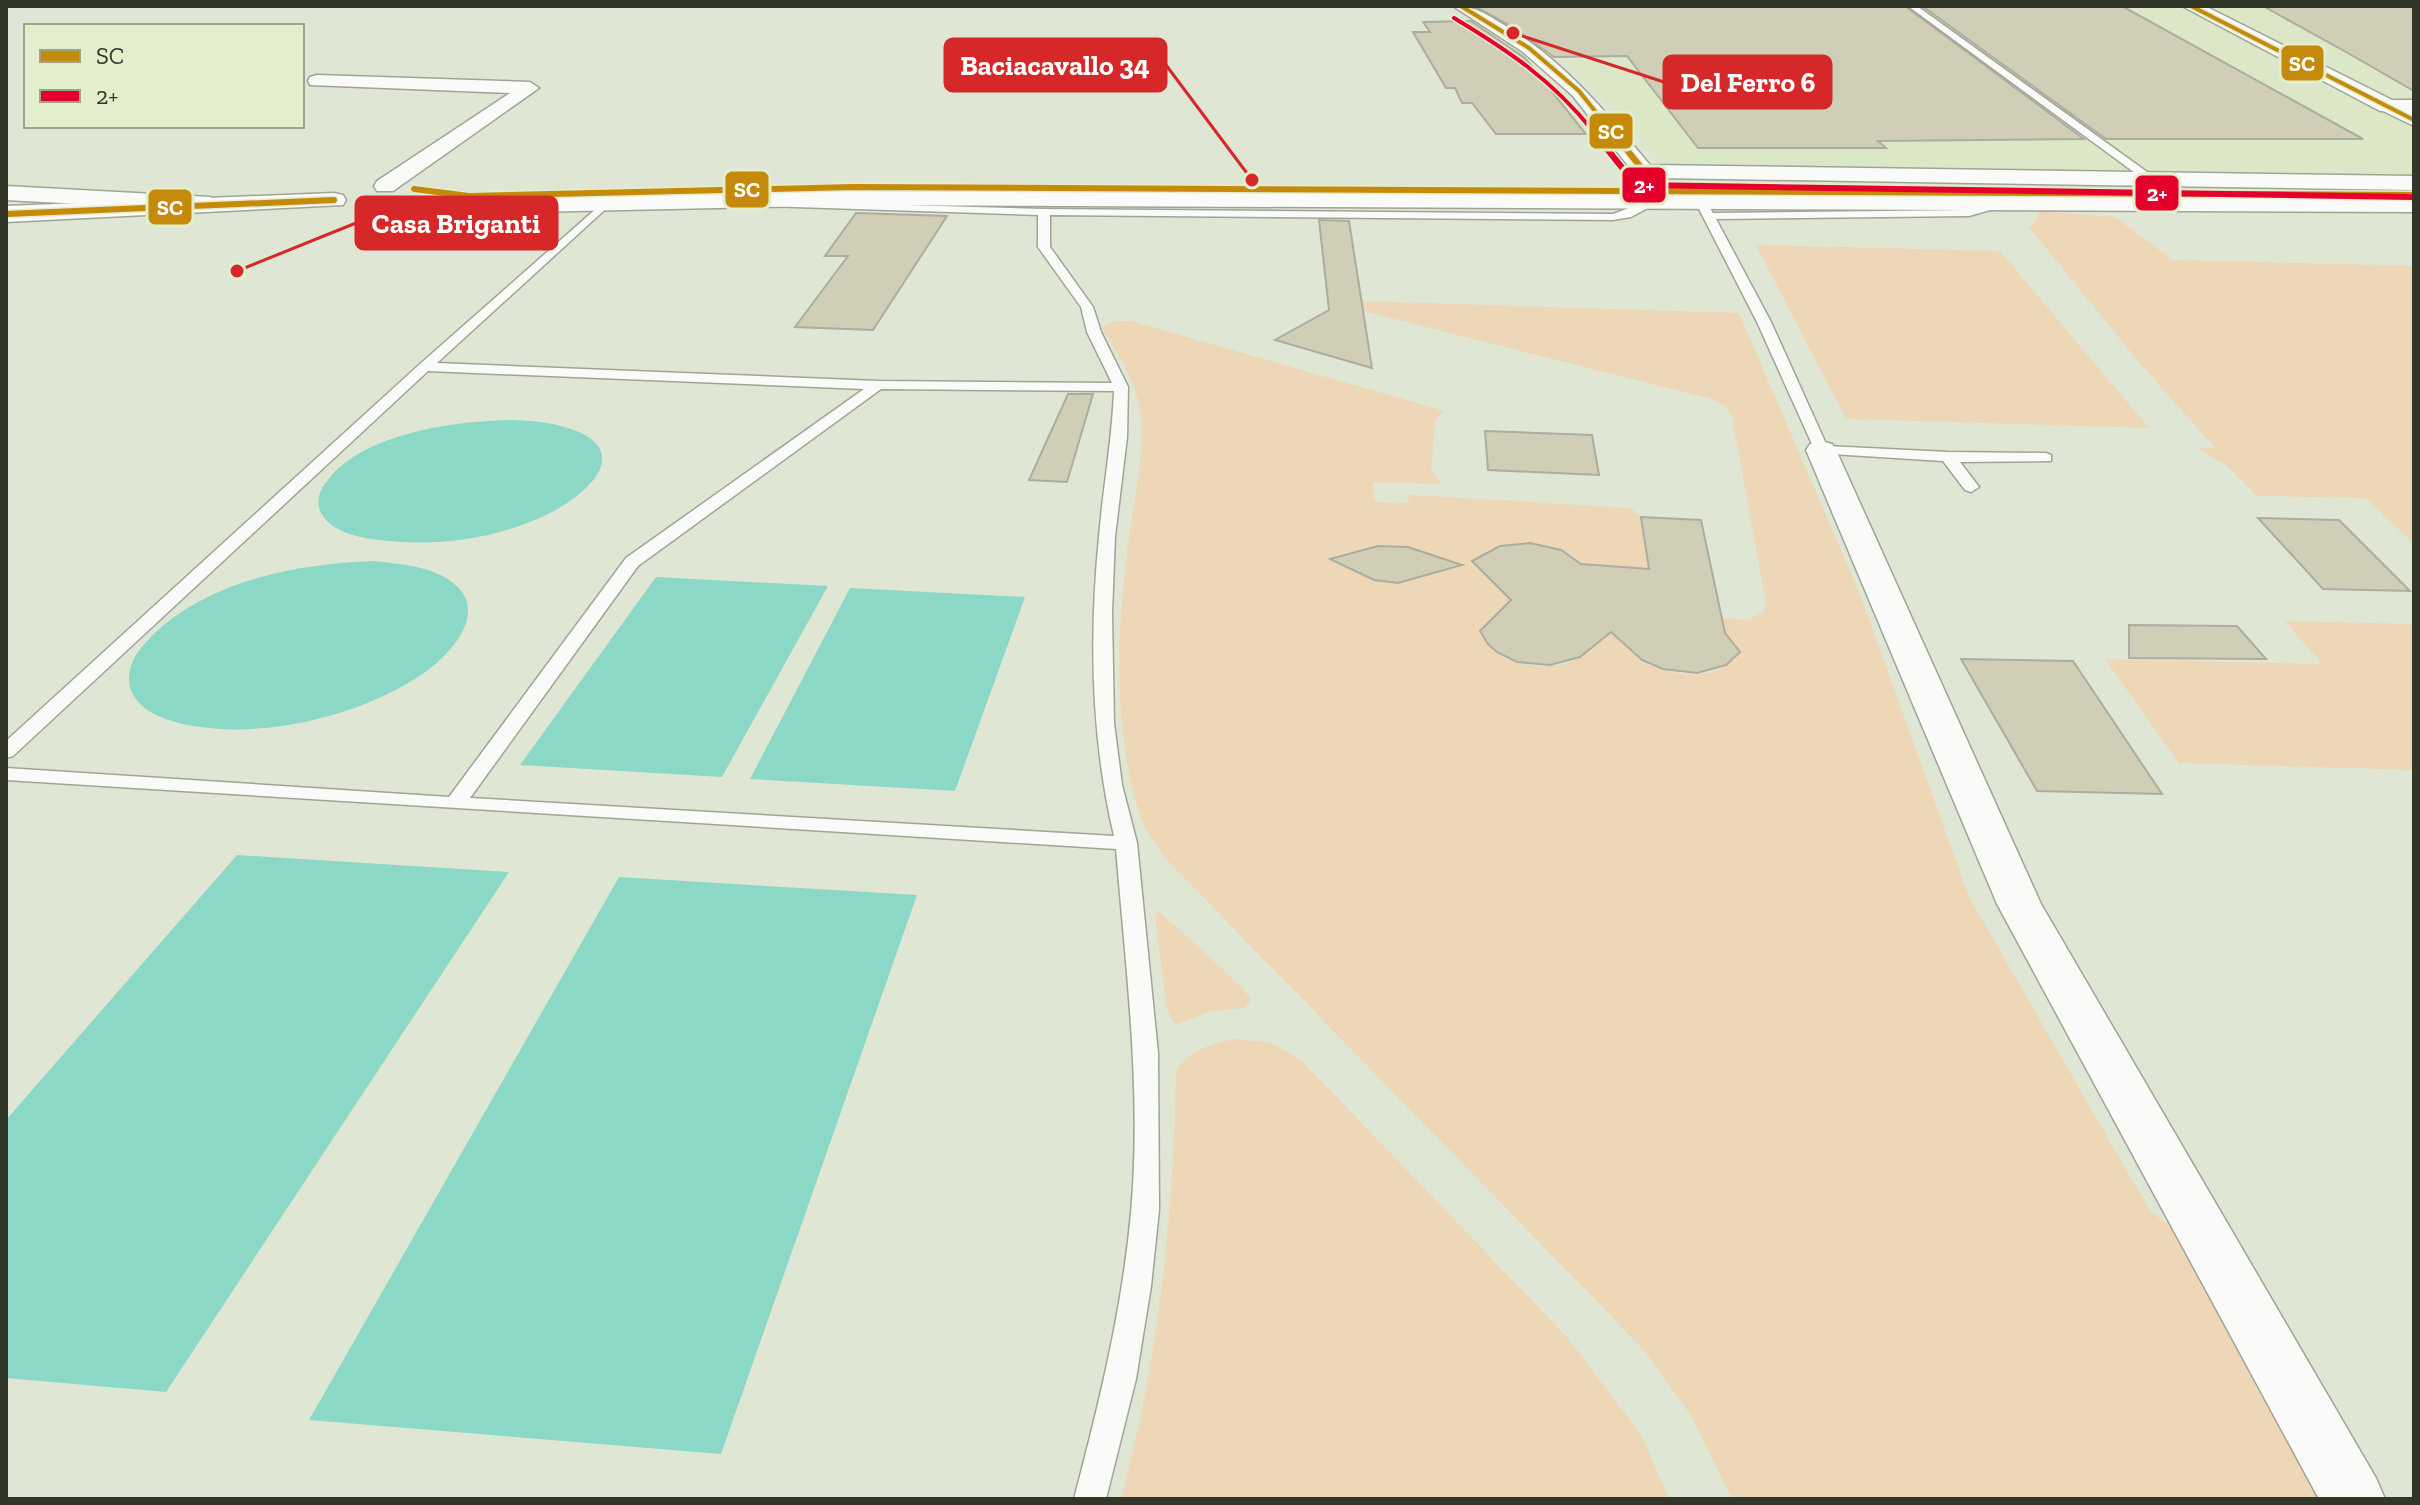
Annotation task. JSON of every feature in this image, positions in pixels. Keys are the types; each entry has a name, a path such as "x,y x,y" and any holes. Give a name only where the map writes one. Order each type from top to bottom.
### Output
{"main road":[{"path":"2191,6 2388,106 2414,106"},
{"path":"334,200 331,204 335,208 415,199 418,194 414,189 469,196 853,187 1655,197 1705,209 2005,203 2414,205"},
{"path":"6,214 334,200 356,190 377,204 853,198 2414,195"}],"street":[{"path":"1461,6 1529,48 1579,91 1643,171 1655,197"},
{"path":"317,81 530,88 377,204"},
{"path":"2388,106 2414,120"},
{"path":"1643,171 2414,183"},
{"path":"6,193 91,195 238,206"},
{"path":"1821,450 2019,904 2353,1499"}],"lane":[{"path":"1912,6 2150,179"},
{"path":"729,200 800,206 1044,212 1613,217 1627,215 1655,197"},
{"path":"6,752 606,203"},
{"path":"1705,209 1764,322 1821,450 1948,457 2046,458"},
{"path":"1044,212 1044,247 1087,307 1094,332 1121,387 1120,437 1106,552 1104,692 1107,752 1126,843 1146,1053 1145,1210 1137,1286 1121,1379 1090,1499"},
{"path":"425,367 878,385 1121,387"},
{"path":"455,804 632,562 878,385"},
{"path":"1948,457 1971,487"},
{"path":"6,774 1126,843"}],"shaded area":[{"path":"1589,6 2414,6 2414,186 1681,182 1566,61 1646,57"},
{"path":"2039,211 2115,217 2173,260 2414,266 2414,544 2366,498 2257,496 2226,465 2198,448 2215,448 2138,361 2029,227 2034,224"},
{"path":"1756,245 2000,251 2149,428 1846,419"},
{"path":"1330,300 1739,313 1860,594 1969,897 2150,1211 2182,1235 2331,1499 1732,1499 1690,1414 1644,1350 1164,857 1138,809 1124,742 1120,639 1142,431 1132,381 1102,328 1114,321 1131,321 1441,410 1443,413 1435,420 1431,470 1442,484 1373,482 1374,502 1407,503 1410,495 1630,508 1641,517 1649,569 1619,567 1671,614 1748,620 1763,612 1766,604 1732,416 1726,406 1712,399 1335,304","holes":["1519,543 1544,545 1560,549 1579,564 1484,555 1500,546","1378,546 1408,547 1428,574 1398,583 1374,580","1484,635 1590,647 1580,657 1551,666 1518,662 1491,647","1629,648 1735,655 1726,665 1713,672 1698,674 1666,670 1638,657"]},
{"path":"2285,621 2414,624 2414,770 2179,763 2105,659 2322,664"},
{"path":"1159,911 1242,987 1251,1000 1245,1008 1211,1011 1178,1024 1172,1021 1166,1005 1155,914"},
{"path":"1237,1039 1271,1043 1302,1061 1567,1337 1642,1436 1669,1499 1121,1499 1145,1392 1162,1288 1176,1073 1193,1053 1219,1042"}],"water":[{"path":"513,420 563,426 595,442 602,454 595,478 572,500 546,515 506,530 464,539 400,542 363,538 332,525 319,509 321,491 344,464 388,440 440,427"},
{"path":"373,561 412,566 440,575 462,592 467,604 467,618 455,644 433,666 397,689 344,712 256,729 200,727 171,721 145,708 132,693 129,675 137,653 163,626 189,607 247,581 278,573"},
{"path":"656,577 828,586 722,777 520,765"},
{"path":"850,588 1025,597 955,791 750,779"},
{"path":"237,855 509,872 166,1392 6,1378 6,1120"},
{"path":"619,877 917,895 721,1454 309,1420"}],"building":[{"path":"1474,6 1905,6 2084,139 1878,141 1886,148 1698,148 1627,56 1554,57 1511,26"},
{"path":"1922,6 2122,6 2363,139 2106,139"},
{"path":"2263,6 2414,6 2414,91 2346,52"},
{"path":"1471,21 1525,58 1586,134 1496,134 1472,103 1462,103 1455,88 1446,88 1413,32 1430,32 1423,22"},
{"path":"856,213 947,216 873,330 795,327 848,256 825,256"},
{"path":"1319,220 1349,221 1372,368 1275,340 1329,310"},
{"path":"1068,394 1093,394 1067,482 1029,480"},
{"path":"1485,431 1592,435 1599,475 1488,470"},
{"path":"1641,517 1701,520 1725,633 1740,652 1726,665 1697,673 1663,669 1642,660 1611,632 1580,657 1550,665 1517,662 1488,644 1480,631 1511,600 1472,561 1500,546 1530,543 1561,550 1581,564 1649,569"},
{"path":"2258,518 2339,520 2410,591 2323,589"},
{"path":"1378,546 1408,547 1462,565 1398,583 1374,580 1330,559"},
{"path":"2129,625 2237,626 2266,659 2129,658"},
{"path":"1961,659 2073,661 2162,794 2037,791"}],"transit line":[{"name":"SC","path":"1461,6 1529,48 1579,91 1660,191"},
{"name":"SC","path":"2191,6 2414,120"},
{"name":"2+","path":"1454,18 1521,59 1569,101 1632,180 1640,185 2414,197"},
{"name":"SC","path":"414,189 469,196 853,187 2414,195"},
{"name":"SC","path":"6,214 334,200"}],"place":[{"name":"Del Ferro 6","path":"1513,33"},
{"name":"Baciacavallo 34","path":"1252,180"},
{"name":"Casa Briganti","path":"237,271"}]}
